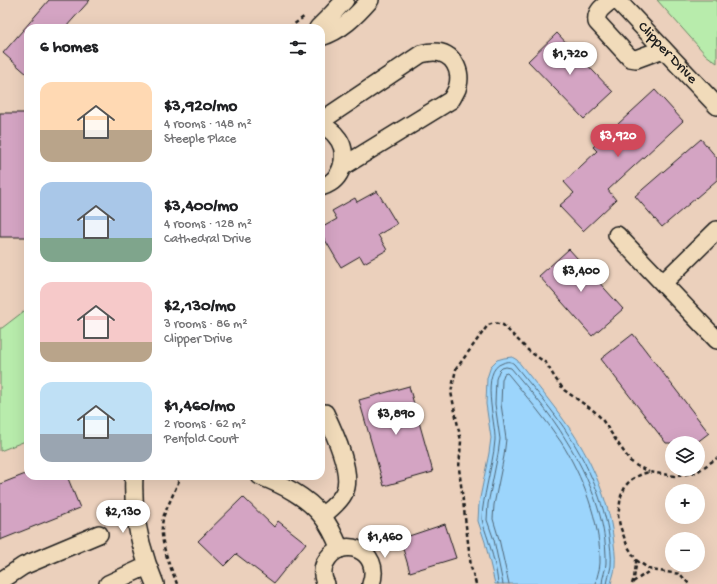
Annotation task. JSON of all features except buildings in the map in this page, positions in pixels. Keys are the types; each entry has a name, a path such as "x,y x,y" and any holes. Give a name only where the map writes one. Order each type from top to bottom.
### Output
{"street":[{"path":"322,24 344,0"},
{"path":"325,35 339,29 370,0"},
{"path":"612,0 598,11 596,17 597,22 630,58 636,59 663,49"},
{"name":"Clipper Drive","path":"617,0 717,106"},
{"path":"325,118 421,54 433,52 448,55 455,63 459,74 457,88 451,100 342,167"},
{"path":"325,127 331,130 338,137 344,156 342,167 337,176 330,183 325,185"},
{"path":"663,283 717,230"},
{"path":"617,235 717,340"},
{"path":"322,516 340,500 347,481 343,458 325,413"},
{"path":"134,480 133,494 136,524 143,555 155,584"},
{"path":"270,480 280,484 308,501 322,516 332,531 340,549"},
{"path":"0,582 23,566 99,534"},
{"path":"326,584 323,573 324,566 328,558 340,549 349,548 358,549 371,560 374,569 371,584"},
{"path":"108,584 147,566"}],"path":[{"path":"476,584 471,567 459,468 461,441 450,392 456,369 488,325 494,323 503,325 529,351 546,364 555,378 569,394 594,410 630,461 637,466 649,472 675,476 697,472 717,458"},
{"path":"649,472 632,479 626,486 621,496 618,516 620,526 636,560 651,570 680,574 689,584"},
{"path":"177,584 164,550 162,520 179,480"},
{"path":"632,583 636,560"},
{"path":"632,583 651,570"}],"green space":[{"path":"657,0 717,0 717,63 706,55"},
{"path":"24,311 24,442 0,451 0,328"}],"water":[{"path":"512,357 517,360 546,396 573,433 593,469 604,496 611,523 615,551 615,570 611,584 495,584 485,542 478,521 479,503 491,438 486,404 487,378 491,366 497,360"}]}
